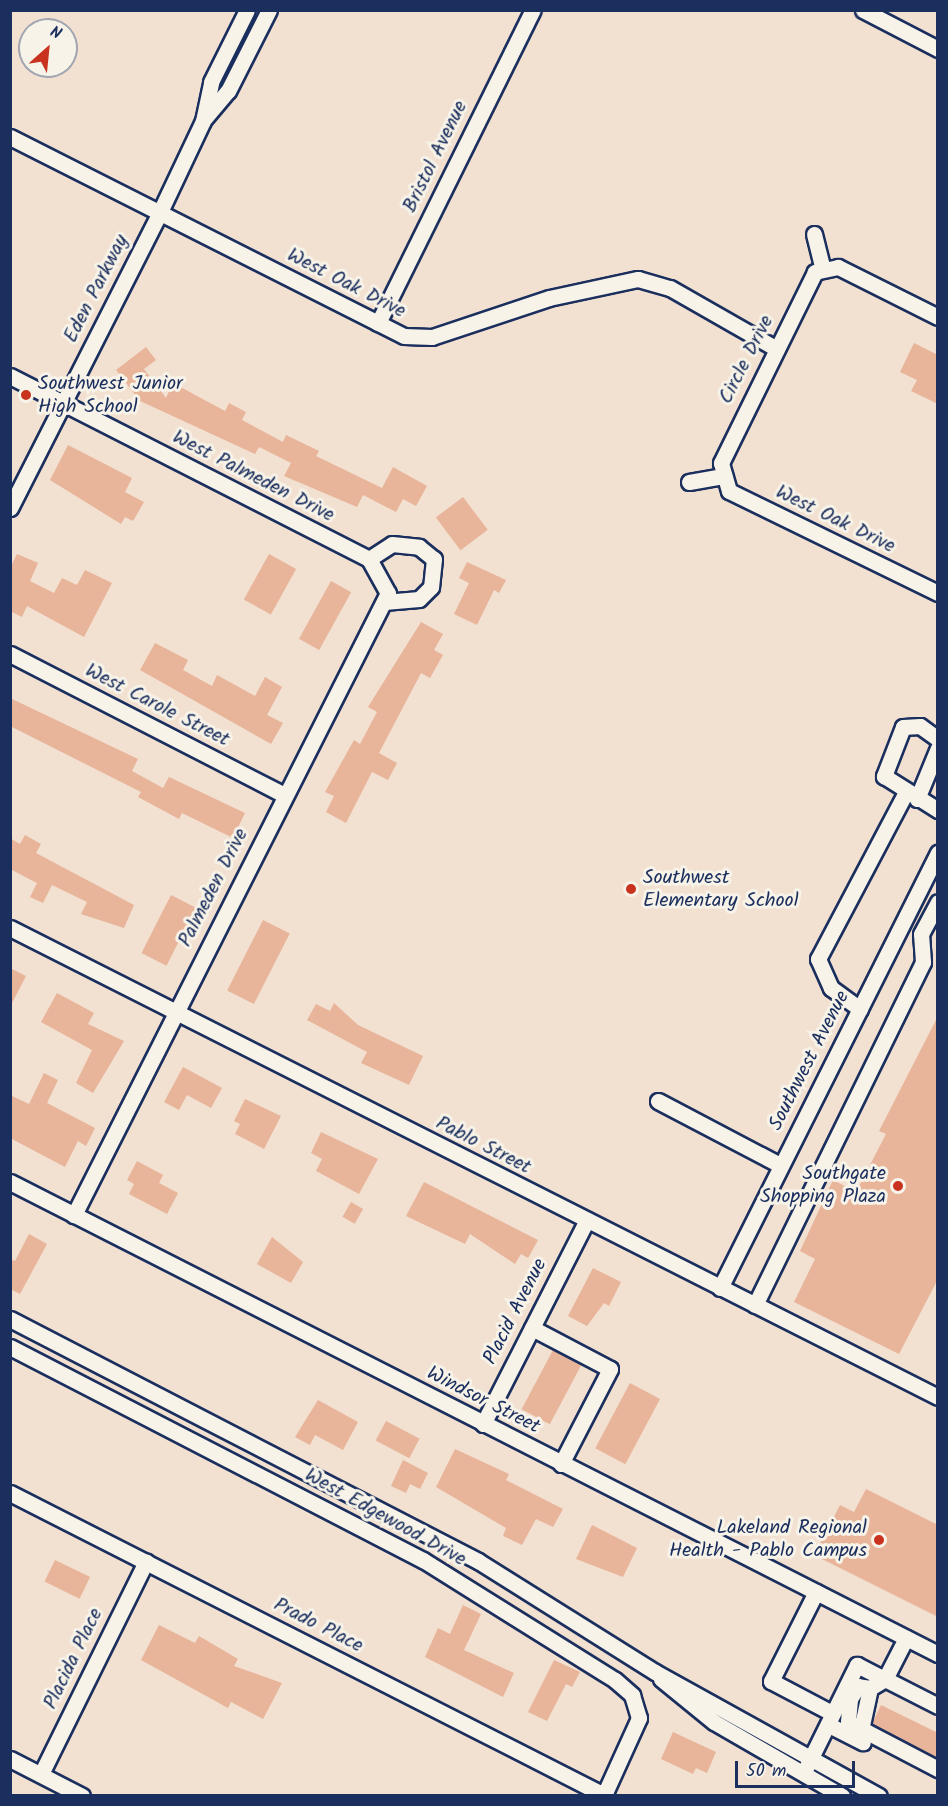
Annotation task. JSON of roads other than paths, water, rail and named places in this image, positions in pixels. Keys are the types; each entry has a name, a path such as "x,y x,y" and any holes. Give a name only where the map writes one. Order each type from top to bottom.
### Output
{"street":[{"name":"Eden Parkway","path":"10,508 159,214 203,121 211,82 247,10"},
{"name":"Eden Parkway","path":"203,121 228,91 269,10"},
{"name":"Bristol Avenue","path":"378,323 533,10"},
{"path":"863,10 938,49"},
{"name":"West Oak Drive","path":"10,137 404,336 432,337 549,298 638,279 670,288 777,349"},
{"path":"814,234 823,268 852,273 938,316"},
{"name":"Circle Drive","path":"724,476 724,451 808,284 823,268"},
{"name":"West Palmeden Drive","path":"10,376 369,559 384,581"},
{"name":"West Oak Drive","path":"724,476 729,491 938,593"},
{"path":"689,482 724,476"},
{"path":"369,559 392,544 419,547 434,559 431,587 420,599 384,602"},
{"name":"Palmeden Drive","path":"74,1215 284,795 384,602 384,581"},
{"name":"West Carole Street","path":"10,654 284,795"},
{"path":"938,739 920,726 903,727 884,776 911,796 938,810"},
{"path":"860,1009 831,988 818,959 938,748"},
{"name":"Southwest Avenue","path":"720,1288 938,853"},
{"path":"755,1305 923,962 921,934 938,902"},
{"name":"Pablo Street","path":"10,928 938,1398"},
{"path":"658,1101 780,1165"},
{"name":"Windsor Street","path":"10,1182 938,1654"},
{"name":"Placid Avenue","path":"483,1424 586,1220"},
{"name":"West Edgewood Drive","path":"10,1319 478,1561 655,1672 879,1796"},
{"path":"532,1328 610,1369 561,1464"},
{"name":"West Edgewood Drive","path":"10,1347 423,1560 615,1680 633,1695 639,1718 605,1795"},
{"name":"Prado Place","path":"10,1493 605,1795"},
{"name":"Placida Place","path":"41,1774 146,1562"},
{"path":"816,1593 771,1681 831,1719 938,1780"},
{"path":"906,1638 885,1679 870,1688 861,1730 938,1769"},
{"path":"803,1774 857,1665 938,1706"},
{"name":"West Edgewood Drive","path":"655,1672 681,1700 842,1796"},
{"path":"10,1759 82,1796"}],"place":[{"name":"Southwest Junior High School","path":"26,395"},
{"name":"Southwest Elementary School","path":"631,889"},
{"name":"Southgate Shopping Plaza","path":"898,1186"},
{"name":"Lakeland Regional Health - Pablo Campus","path":"879,1540"}]}
